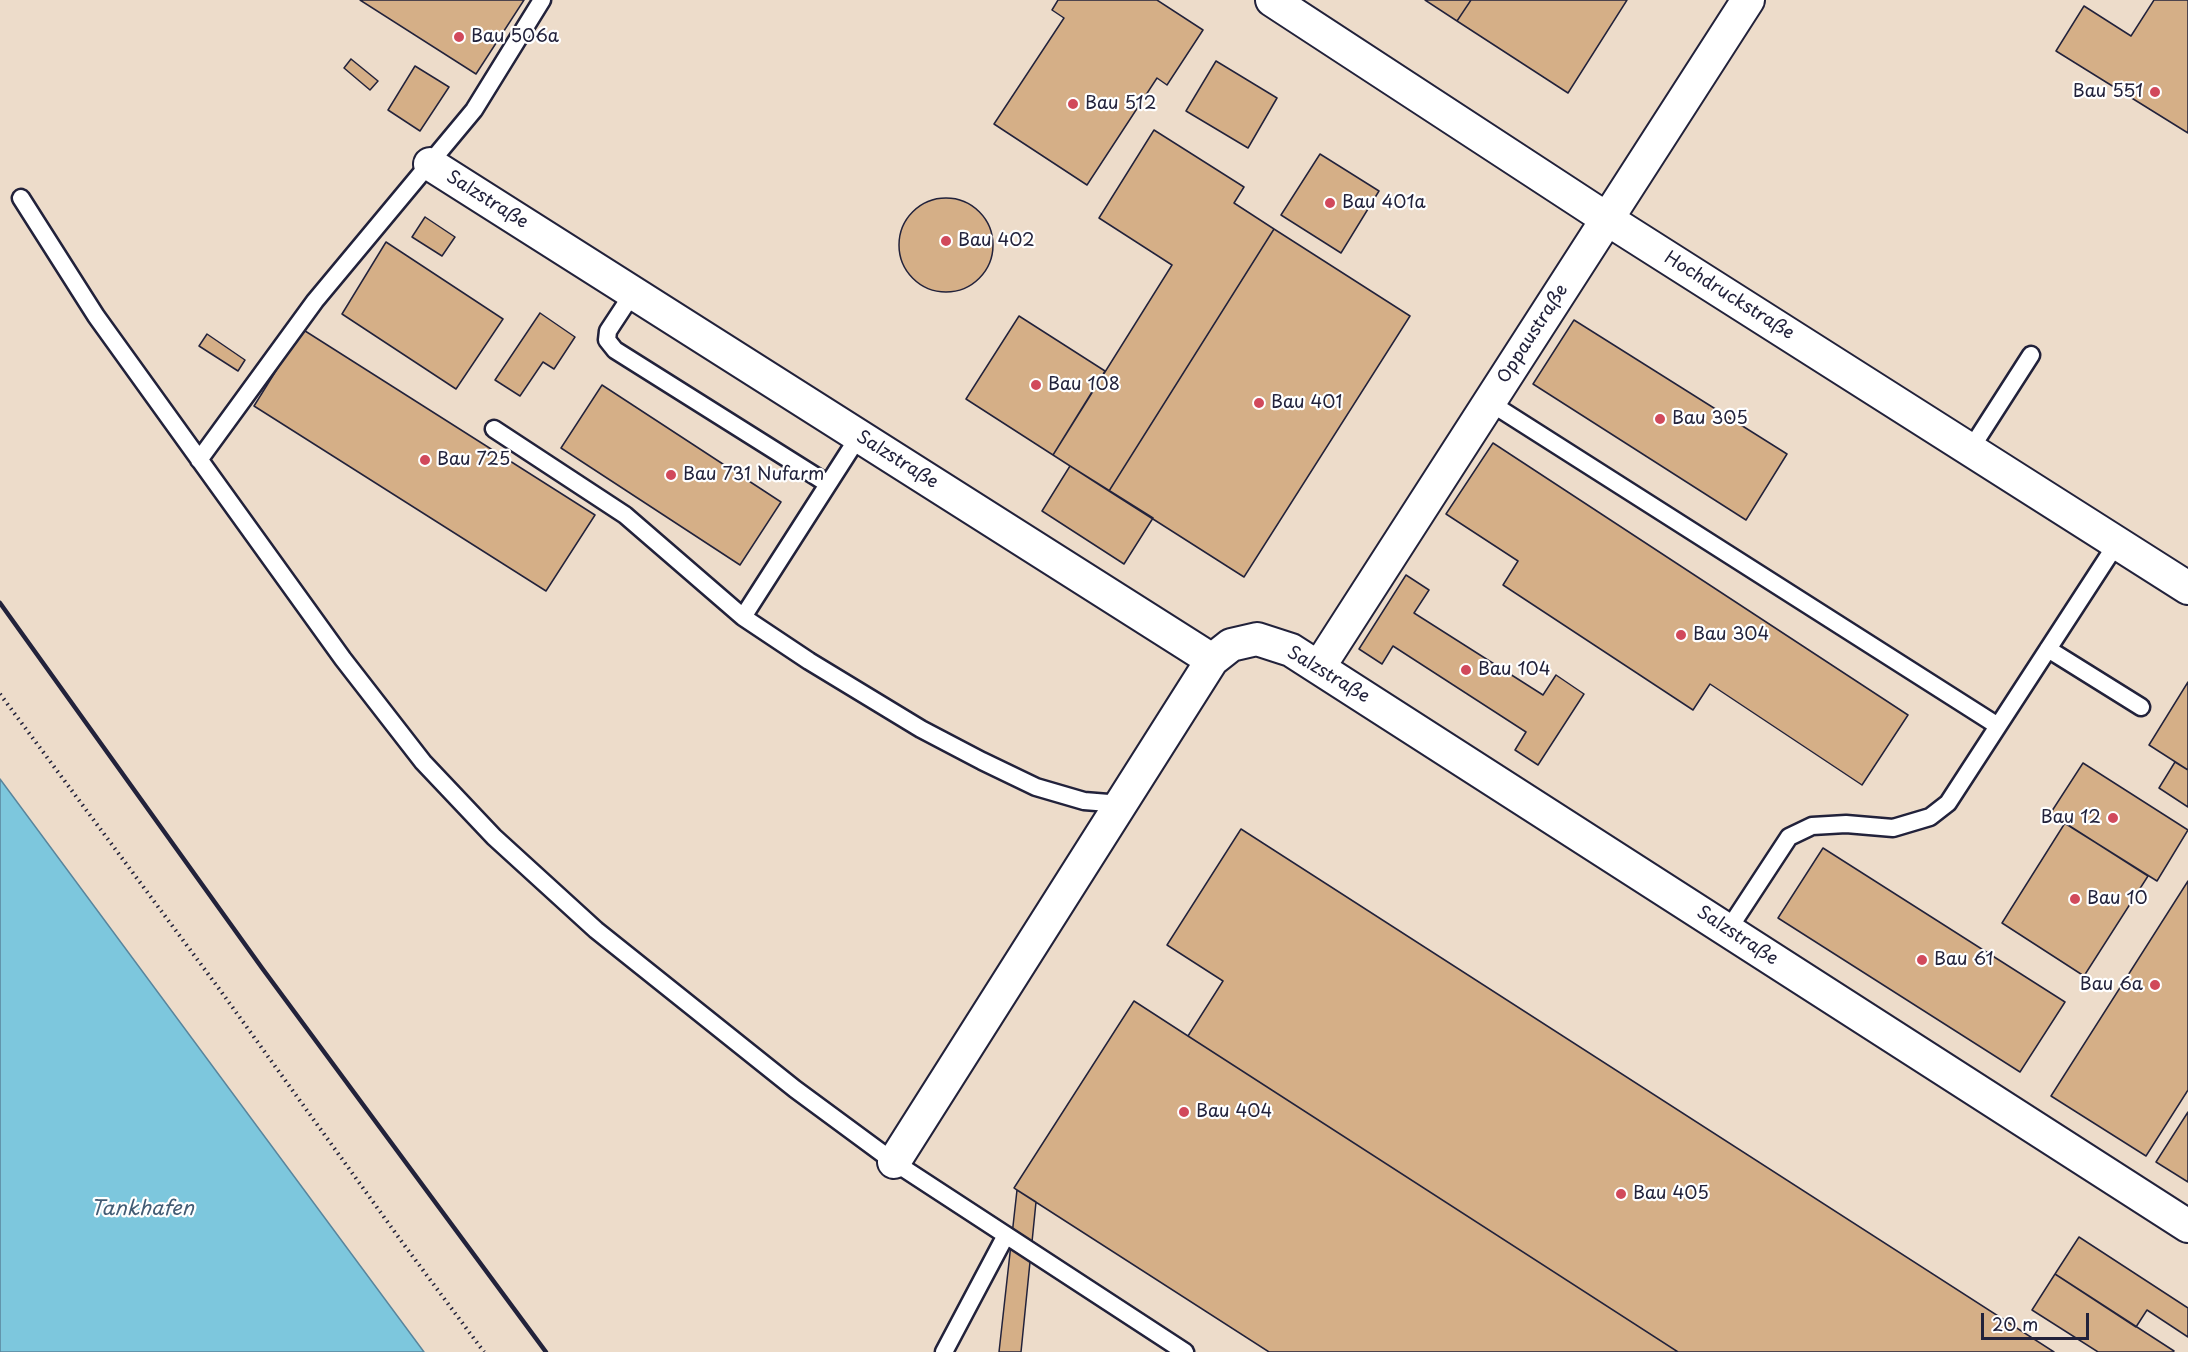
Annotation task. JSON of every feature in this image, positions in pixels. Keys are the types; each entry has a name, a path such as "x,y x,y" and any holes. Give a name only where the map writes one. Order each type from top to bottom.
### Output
{"street":[{"name":"Hochdruckstraße","path":"1272,0 1607,219 2188,588"},
{"name":"Oppaustraße","path":"1319,668 1607,219 1738,4"},
{"name":"Salzstraße","path":"430,164 1212,660 1231,645 1257,639 1291,650 2188,1226"},
{"path":"894,1162 1212,660"}],"lane":[{"path":"199,460 315,301 474,110 542,0"},
{"path":"21,198 96,316 343,659 423,762 494,837 597,930 795,1089 894,1162 1185,1352"},
{"path":"633,293 608,331 607,340 615,350 828,484"},
{"path":"1970,450 2031,356"},
{"path":"1490,402 1998,726"},
{"path":"494,429 625,515 743,617 921,729 1036,787 1084,801 1121,804"},
{"path":"743,617 860,436"},
{"path":"1728,930 1789,837 1812,826 1846,824 1893,828 1930,817 1948,803 2117,543"},
{"path":"2048,649 2141,707"},
{"path":"944,1352 1006,1235"}],"path":[{"path":"0,694 220,990 484,1352"}],"shaded area":[{"path":"0,0 2188,0 2188,1352 424,1352 0,779"}],"water":[{"name":"Tankhafen","path":"0,779 424,1352 0,1352"}],"building":[{"name":"Bau 506a","path":"360,0 524,0 476,74"},
{"name":"Bau 512","path":"1058,0 1157,0 1203,30 1167,85 1157,78 1087,185 994,124 1064,18 1052,10"},
{"path":"1425,0 1471,0 1457,21"},
{"path":"1471,0 1627,0 1568,93 1457,21"},
{"name":"Bau 551","path":"2154,0 2188,0 2188,133 2056,51 2084,6 2131,36"},
{"path":"351,59 378,81 370,90 344,68"},
{"path":"1216,61 1277,98 1248,148 1186,111"},
{"path":"415,66 449,87 420,131 388,110"},
{"path":"1154,130 1244,187 1234,203 1274,229 1109,491 1053,455 1172,265 1099,218"},
{"name":"Bau 401a","path":"1320,154 1379,191 1341,253 1281,215"},
{"name":"Bau 402","path":"946,198 964,202 979,212 989,227 993,245 989,263 979,278 964,288 946,292 928,288 913,278 903,263 899,245 903,227 913,212 928,202"},
{"path":"425,217 455,237 442,256 412,237"},
{"name":"Bau 401","path":"1274,229 1410,316 1244,577 1109,491"},
{"path":"386,242 503,319 456,389 342,314"},
{"path":"540,313 575,337 554,369 543,362 520,396 495,380"},
{"name":"Bau 108","path":"1019,316 1105,371 1053,455 966,399"},
{"name":"Bau 305","path":"1574,320 1787,454 1746,520 1533,384"},
{"name":"Bau 725","path":"302,329 595,515 546,591 254,406"},
{"path":"207,334 245,360 238,371 199,346"},
{"name":"Bau 731 Nufarm","path":"602,385 781,502 740,565 561,448"},
{"name":"Bau 304","path":"1493,443 1908,715 1862,785 1710,684 1693,710 1503,585 1518,561 1446,514"},
{"path":"1070,466 1153,518 1124,564 1042,511"},
{"name":"Bau 104","path":"1406,575 1429,590 1414,613 1543,695 1556,675 1584,694 1538,765 1515,750 1526,732 1393,646 1382,664 1359,649"},
{"path":"2188,682 2188,770 2149,745"},
{"path":"2175,762 2188,770 2188,807 2159,788"},
{"name":"Bau 12","path":"2083,763 2188,830 2157,881 2050,814"},
{"name":"Bau 10","path":"2065,823 2148,876 2084,976 2002,923"},
{"name":"Bau 405","path":"1241,829 2054,1352 1678,1352 1188,1036 1223,981 1167,945"},
{"name":"Bau 61","path":"1823,848 2065,1002 2020,1072 1778,918"},
{"name":"Bau 6a","path":"2188,881 2188,1090 2146,1156 2051,1096"},
{"name":"Bau 404","path":"1134,1001 1678,1352 1269,1352 1017,1190 1014,1188"},
{"path":"2188,1112 2188,1182 2156,1162"},
{"path":"1017,1190 1036,1202 1021,1352 999,1352"},
{"path":"2079,1237 2188,1308 2188,1337 2147,1310 2136,1327 2055,1274"},
{"path":"2055,1274 2174,1351 2098,1352 2032,1310"}],"railway":[{"path":"0,603 262,968 546,1352"}],"place":[{"name":"Bau 506a","path":"459,37"},
{"name":"Bau 551","path":"2155,92"},
{"name":"Bau 512","path":"1073,104"},
{"name":"Bau 401a","path":"1330,203"},
{"name":"Bau 402","path":"946,241"},
{"name":"Bau 108","path":"1036,385"},
{"name":"Bau 401","path":"1259,403"},
{"name":"Bau 305","path":"1660,419"},
{"name":"Bau 725","path":"425,460"},
{"name":"Bau 731 Nufarm","path":"671,475"},
{"name":"Bau 304","path":"1681,635"},
{"name":"Bau 104","path":"1466,670"},
{"name":"Bau 12","path":"2113,818"},
{"name":"Bau 10","path":"2075,899"},
{"name":"Bau 61","path":"1922,960"},
{"name":"Bau 6a","path":"2155,985"},
{"name":"Bau 404","path":"1184,1112"},
{"name":"Bau 405","path":"1621,1194"}]}
